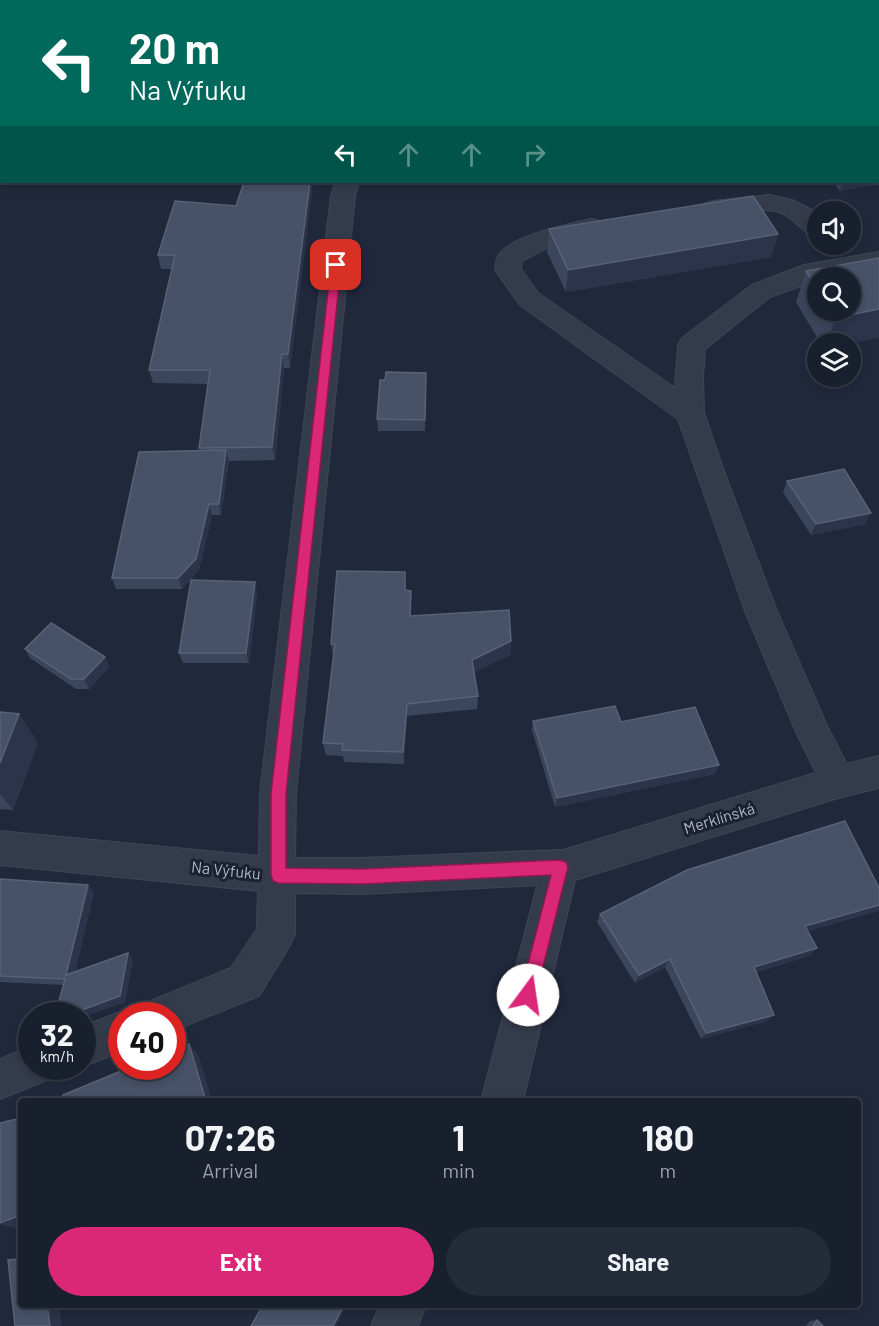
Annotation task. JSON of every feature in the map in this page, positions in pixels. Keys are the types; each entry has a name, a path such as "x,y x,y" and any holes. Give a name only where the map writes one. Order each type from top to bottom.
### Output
{"street":[{"path":"186,1006 245,982 276,934 278,794 343,196 347,183"},
{"path":"689,213 760,202 787,205 807,215"},
{"path":"618,223 583,228 539,241 510,257 508,270 530,299 690,413"},
{"path":"838,782 813,732 761,610 713,482 690,413 689,377 692,345 761,291 804,274 835,255 879,260"},
{"name":"Merklínská","path":"560,867 838,782 879,772"},
{"name":"Na Výfuku","path":"0,848 278,875 362,876 560,867"},
{"path":"503,1098 560,867"},
{"path":"0,1079 18,1072"},
{"path":"394,1326 403,1308"}],"building":[{"path":"244,183 310,183 288,354 282,354 272,447 199,448 210,370 149,370 175,255 158,255 175,201 236,206"},
{"path":"753,196 778,234 568,270 549,229"},
{"path":"879,258 879,309 861,313 861,267 828,267"},
{"path":"386,372 426,373 425,420 377,419 380,380 385,380"},
{"path":"226,450 219,504 209,504 196,559 178,578 112,578 139,452"},
{"path":"844,469 871,513 816,524 787,481"},
{"path":"337,571 405,572 405,590 411,591 410,616 509,610 511,641 472,660 478,696 407,704 403,752 342,750 343,744 323,743 335,644 331,644"},
{"path":"191,580 255,582 246,653 179,653"},
{"path":"51,623 105,657 84,679 71,679 25,649"},
{"path":"615,706 621,722 695,707 719,765 557,798 533,721"},
{"path":"0,712 19,714 0,763"},
{"path":"845,821 879,888 879,905 805,926 817,948 754,967 774,1015 706,1033 670,959 639,975 600,914 687,870"},
{"path":"0,879 88,885 66,975 128,953 120,996 96,1005 96,1002 59,1002 65,979 0,976"},
{"path":"189,1044 205,1098 64,1098 63,1095 108,1076 108,1080 186,1080 186,1045"},
{"path":"18,1119 18,1216 0,1223 0,1123"},
{"path":"18,1259 18,1308 47,1308 50,1326 15,1326 8,1260"},
{"path":"261,1308 342,1308 333,1326 251,1326"},
{"path":"817,1320 823,1326 813,1326"}],"route":[{"path":"336,265 278,794 278,875 362,876 560,867 528,995"}]}
